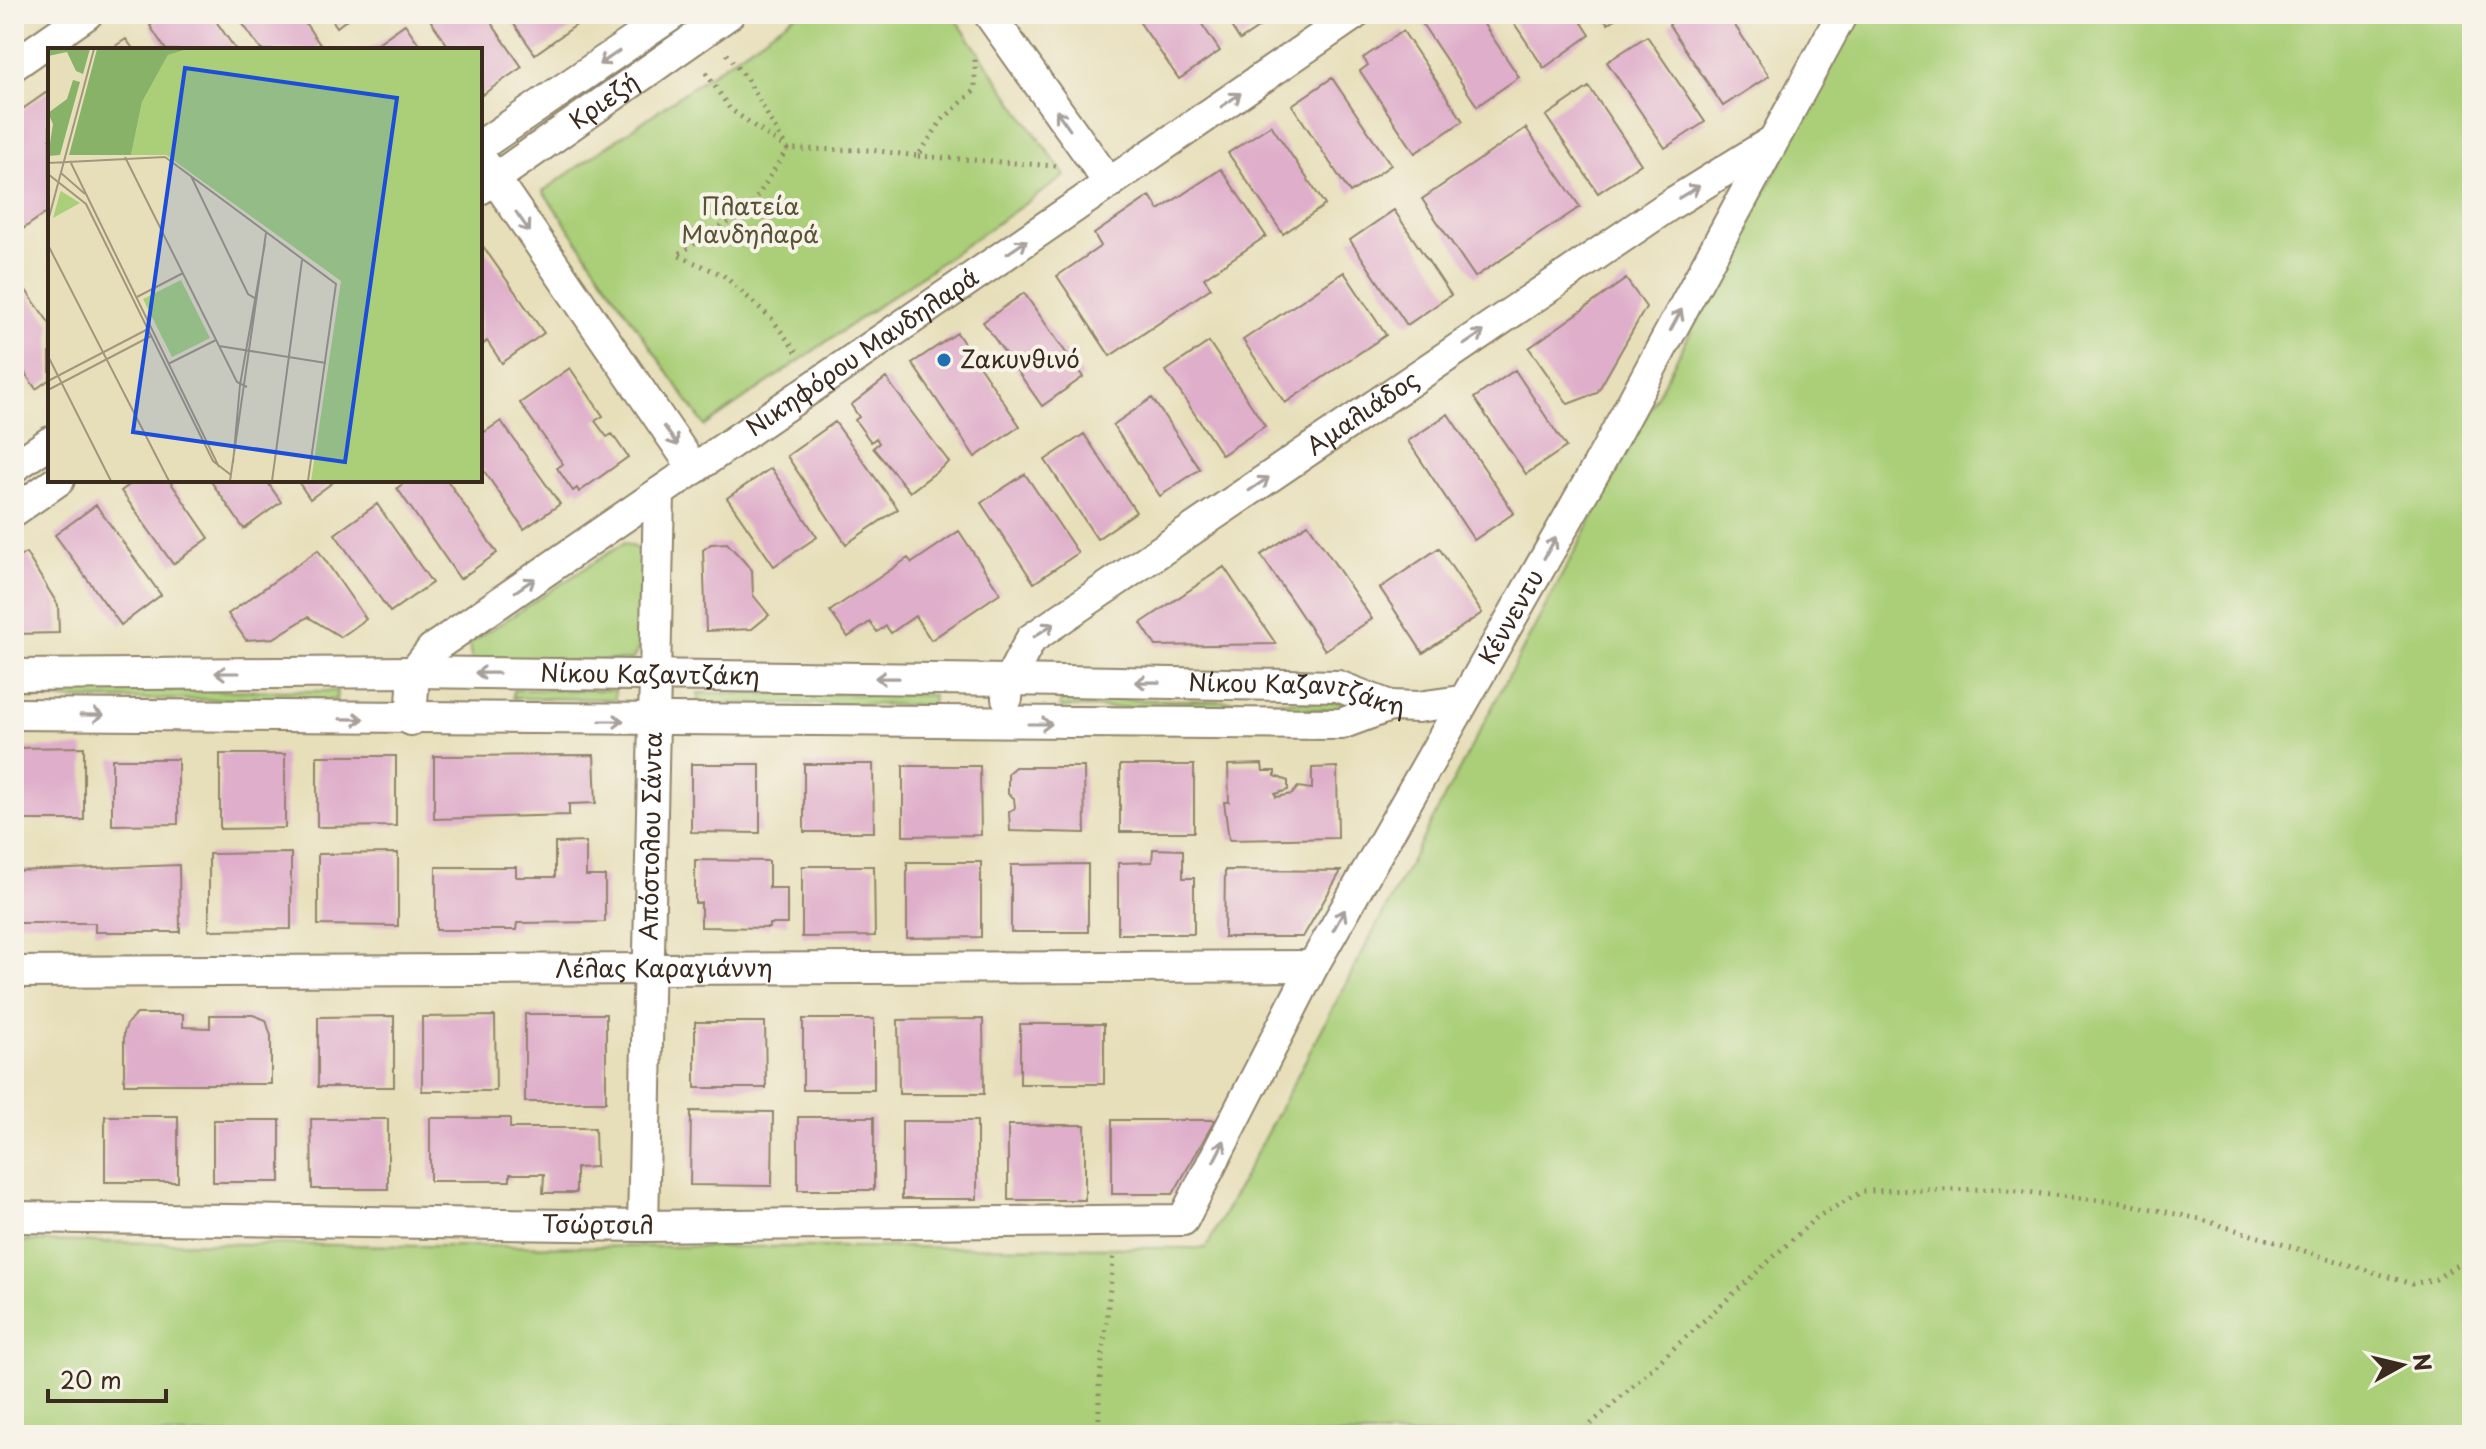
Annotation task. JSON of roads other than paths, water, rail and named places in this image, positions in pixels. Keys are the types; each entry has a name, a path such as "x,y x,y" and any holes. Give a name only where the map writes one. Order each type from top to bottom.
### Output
{"street":[{"path":"14,65 87,14"},
{"path":"989,14 1109,183"},
{"name":"Νικηφόρου Μανδηλαρά","path":"414,672 432,649 1355,14"},
{"name":"Κέννεντυ","path":"1183,1220 1313,966 1461,701 1599,464 1842,14"},
{"path":"659,18 674,52"},
{"name":"Κριεζή","path":"482,145 659,18"},
{"name":"Κριεζή","path":"485,175 674,52 721,25"},
{"name":"Αμαλιάδος","path":"1005,724 1009,680 1031,639 1671,204 1772,141"},
{"path":"485,175 694,469"},
{"path":"14,467 48,443"},
{"path":"14,511 56,482"},
{"name":"Απόστολου Σάντα","path":"643,1226 659,493"},
{"path":"411,720 414,672"},
{"name":"Νίκου Καζαντζάκη","path":"14,675 414,672 1338,686 1390,706"},
{"path":"1390,706 1418,707 1461,701"},
{"name":"Νίκου Καζαντζάκη","path":"14,714 411,720 1341,724 1390,706"},
{"name":"Λέλας Καραγιάννη","path":"14,972 1313,966"},
{"name":"Τσώρτσιλ","path":"14,1217 643,1226 1183,1220"}],"place":[{"name":"Ζακυνθινό","path":"944,360"}],"park label":[{"name":"Πλατεία Μανδηλαρά","path":"750,221"}]}
